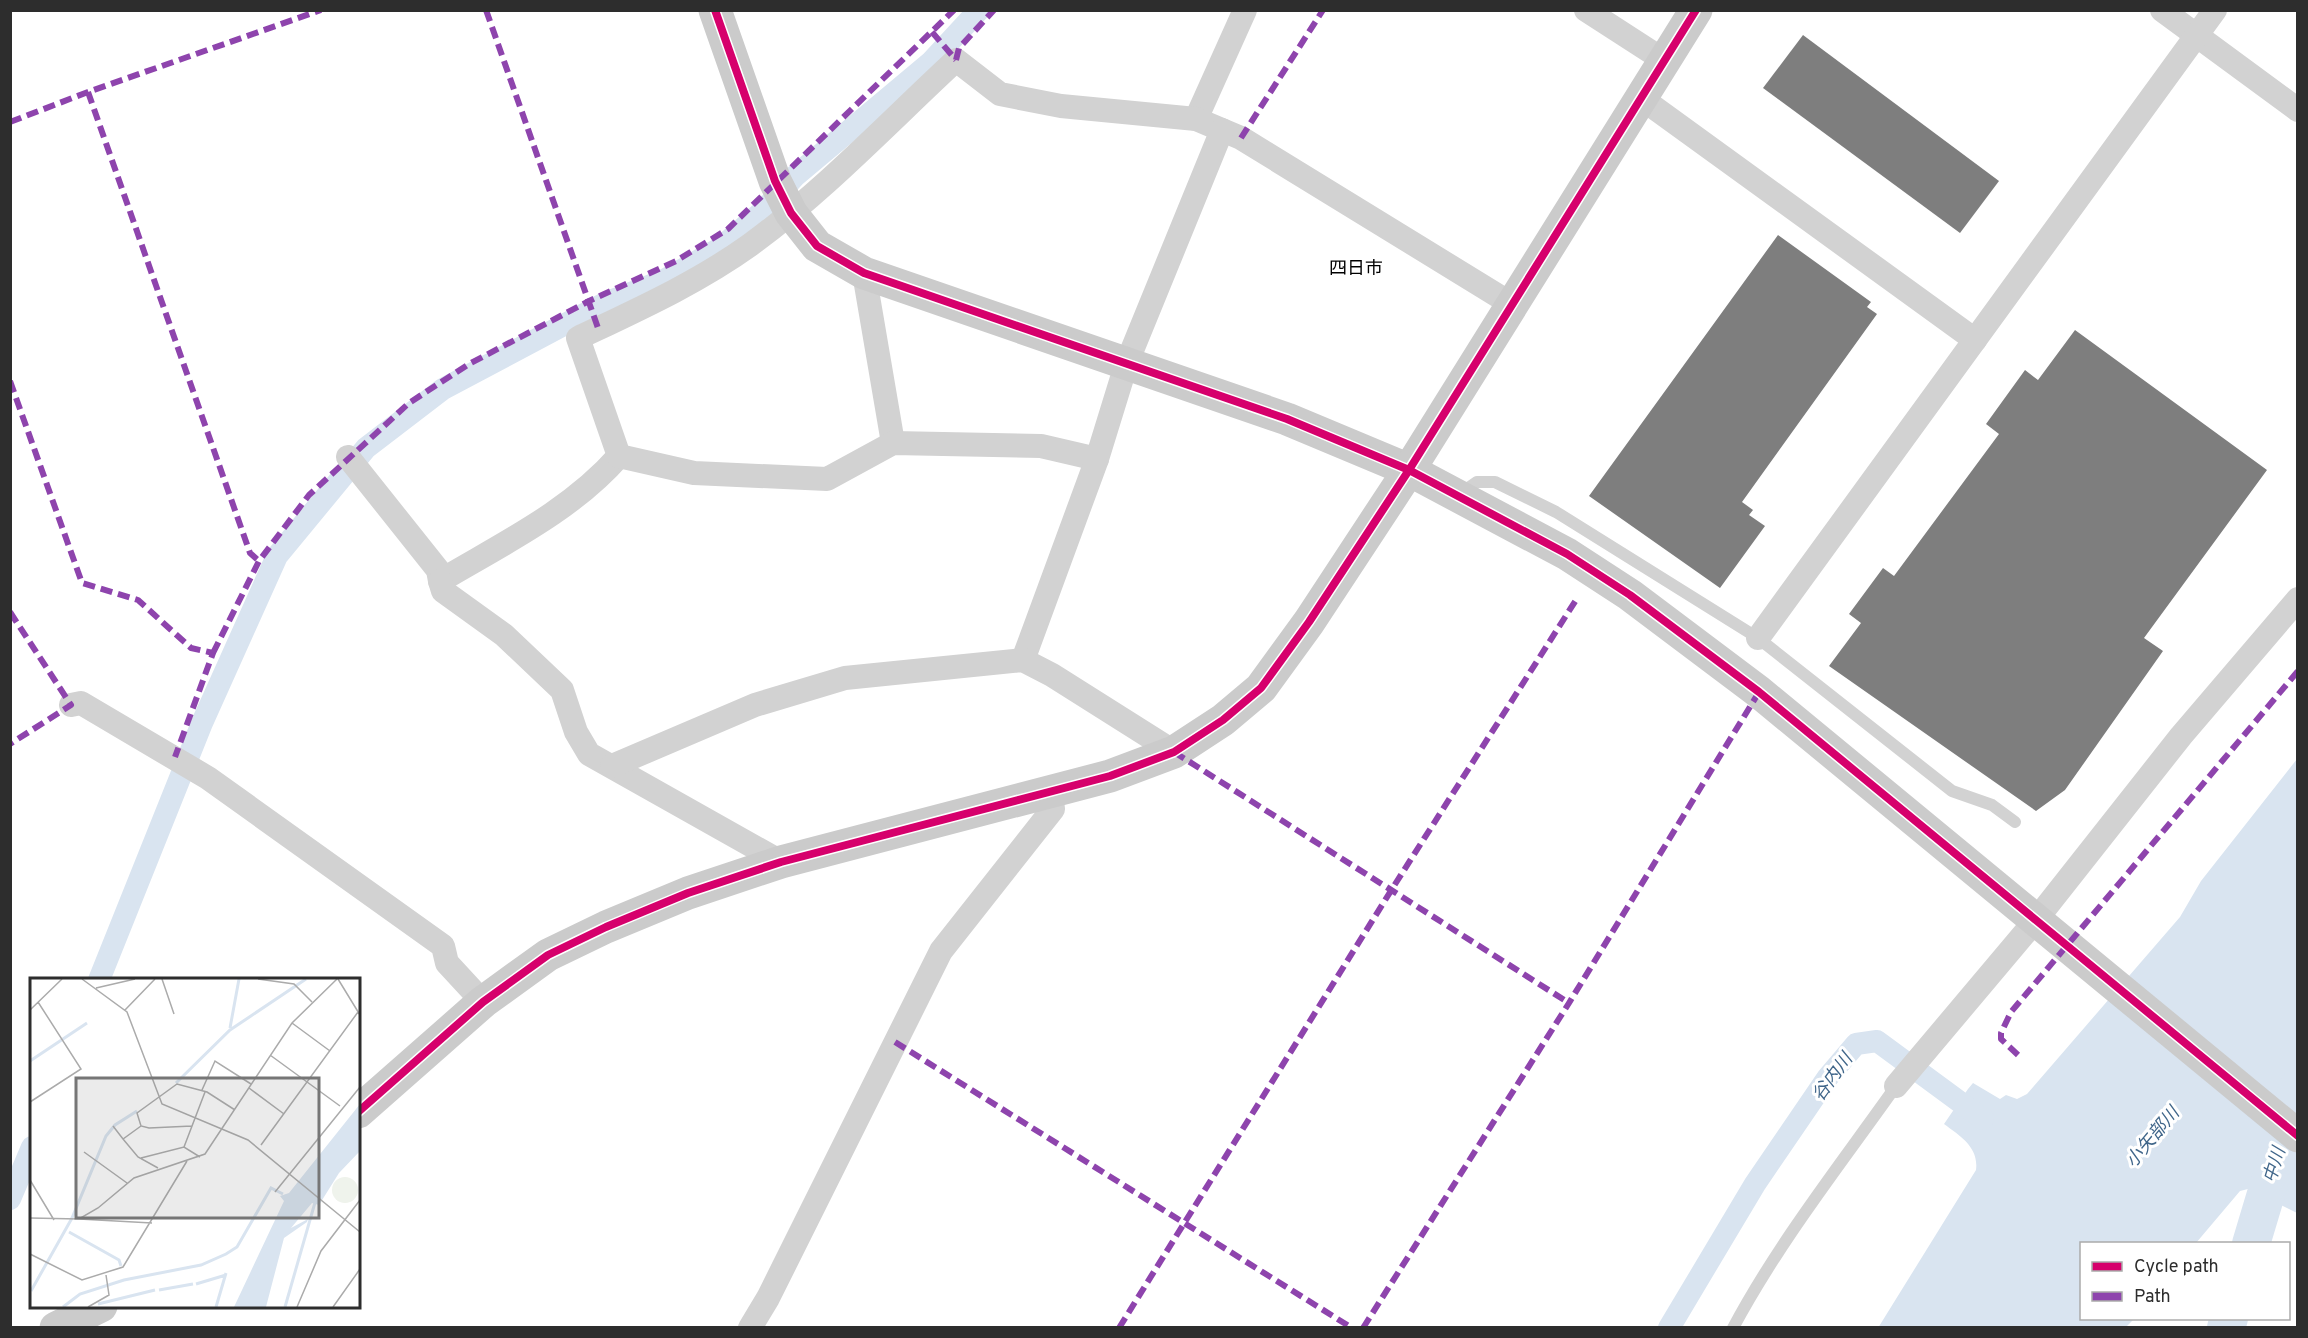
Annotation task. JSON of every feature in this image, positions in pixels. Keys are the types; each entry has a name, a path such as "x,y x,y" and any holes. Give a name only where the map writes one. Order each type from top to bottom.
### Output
{"street":[{"path":"715,10 784,200 817,246 864,273 1287,419 1409,470 1567,554 1630,595 1759,692 2298,1136"},
{"path":"1196,119 1245,10"},
{"path":"1586,10 1665,61"},
{"path":"360,1110 483,1002 548,955 606,927 688,893 781,862 1110,776 1174,752 1223,720 1261,688 1309,622 1409,470 1696,10"},
{"path":"2162,10 2298,110"},
{"path":"1758,638 2215,10"},
{"path":"619,456 578,338 654,303 748,246 784,200 956,60 1000,94 1061,106 1196,119 1241,138 1513,305"},
{"path":"1641,98 1975,340"},
{"path":"1023,660 1097,459 1126,365 1222,130"},
{"path":"864,273 893,443"},
{"path":"619,456 694,473 827,479 893,443 1041,447 1097,459"},
{"path":"440,581 561,508 597,482 619,456"},
{"path":"348,457 438,570 443,591 504,635 562,690 582,743 589,754 781,862"},
{"path":"1896,1086 2039,924 2181,736 2298,599"},
{"path":"612,766 755,705 845,678 1023,660 1052,675 1174,752"},
{"path":"71,705 81,703 186,764 443,946 447,963 483,1002"},
{"path":"750,1328 768,1298 941,951 1053,809 1051,793"},
{"path":"56,1328 97,1308"}],"lane":[{"path":"1462,499 1467,489 1477,482 1495,482 1556,512 1758,638 1952,790 1992,805 2015,822"},
{"path":"1733,1328 1749,1299 1795,1229 1896,1086"}],"water":[{"name":"小矢部川","path":"2297,759 2297,1213 2248,1189 2240,1191 2197,1242 2080,1242 2080,1320 2133,1320 2126,1327 1878,1328 1976,1170 1975,1155 1967,1143 1944,1124 1968,1089 1973,1083 2000,1099 2006,1095 2017,1099 2027,1094 2180,917 2201,881"}],"building":[{"path":"1803,35 1999,181 1960,233 1763,88"},
{"path":"1778,235 1871,302 1867,307 1877,314 1742,502 1753,510 1749,515 1765,526 1720,588 1589,496"},
{"path":"2075,330 2267,470 2144,638 2163,651 2065,790 2036,811 1829,666 1861,623 1849,614 1883,568 1894,576 1999,434 1986,424 2025,370 2038,380"}],"waterway":[{"path":"100,978 202,723 277,556 366,448 443,389 605,303 664,280 720,248 765,209 795,176 931,62 979,10"},
{"name":"谷内川","path":"1669,1328 1755,1184 1828,1077 1856,1044 1877,1041 1983,1119"},
{"name":"中川","path":"2252,1242 2298,1087"},
{"path":"10,1199 30,1152"},
{"name":"中川","path":"2226,1328 2228,1320"}],"marked path":[{"path":"10,122 321,10"},
{"path":"486,10 598,328"},
{"path":"213,653 259,561 309,495 409,403 469,364 589,301 676,261 728,229 954,10"},
{"path":"956,60 959,48 994,10"},
{"path":"1241,138 1323,10"},
{"path":"932,32 956,60"},
{"path":"88,92 250,553 259,561"},
{"path":"10,381 82,583 138,600 191,648 213,653 175,757"},
{"path":"1119,1328 1392,889 1576,600"},
{"path":"10,612 71,705 10,744"},
{"path":"2018,1055 2001,1039 2001,1033 2011,1012 2298,671"},
{"path":"1363,1328 1569,1003 1759,692"},
{"path":"1174,752 1569,1003"},
{"path":"895,1042 1352,1328"}],"cycle path":[{"path":"715,10 775,181 791,213 817,246 864,273 1287,419 1409,470 1567,554 1630,595 1759,692 2298,1136"},
{"path":"360,1110 483,1002 548,955 606,927 688,893 781,862 1110,776 1174,752 1223,720 1261,688 1309,622 1409,470 1696,10"}],"district":[{"name":"四日市","path":"1356,268"}]}
